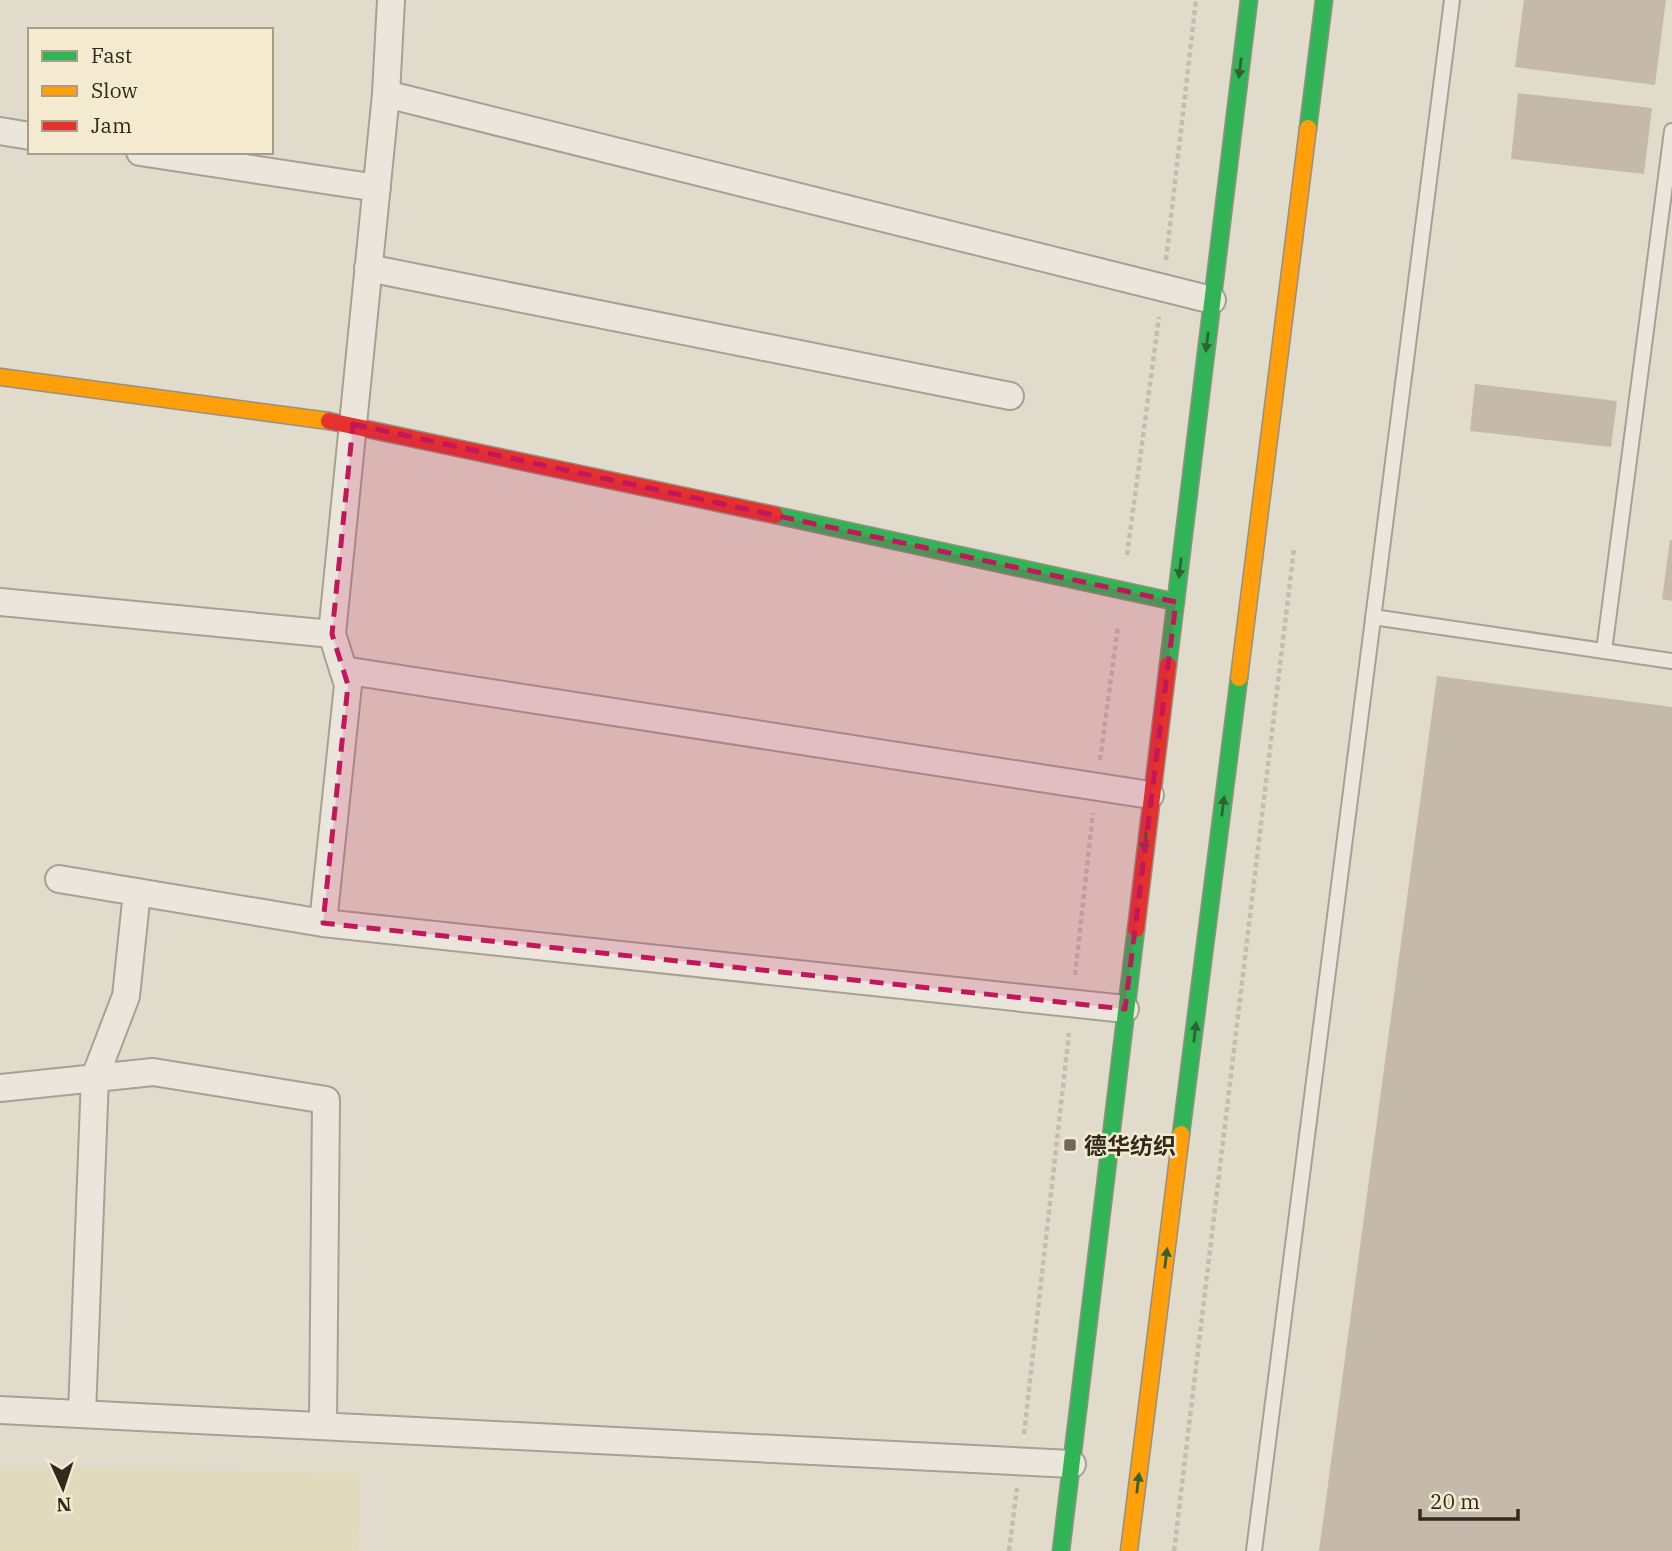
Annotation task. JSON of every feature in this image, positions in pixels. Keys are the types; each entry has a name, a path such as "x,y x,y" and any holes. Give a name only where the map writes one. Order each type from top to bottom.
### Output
{"main road":[{"path":"1061,1551 1150,795 1249,0"},
{"path":"1129,1551 1324,0"},
{"path":"0,377 353,424 1176,602"}],"street":[{"path":"323,923 348,685 332,634 386,94 391,0"},
{"path":"386,94 1212,300"},
{"path":"0,131 28,136"},
{"path":"153,154 377,188"},
{"path":"368,268 1010,396"},
{"path":"0,602 332,634"},
{"path":"343,670 1150,795"},
{"path":"59,879 323,923 1125,1009"},
{"path":"82,1414 95,1077 126,996 137,892"},
{"path":"0,1088 153,1072 326,1100 323,1425"},
{"path":"0,1410 1072,1464"}],"lane":[{"path":"1254,1551 1452,0"},
{"path":"1604,651 1672,131"},
{"path":"1373,617 1672,660"}],"path":[{"path":"1174,1551 1296,536"}],"highlighted area":[{"path":"353,424 1176,602 1125,1009 323,923 348,685 332,634"}],"shaded area":[{"path":"0,1466 360,1474 359,1551 0,1551"}],"building":[{"path":"1524,0 1666,0 1655,85 1515,67"},
{"path":"1518,93 1652,108 1644,174 1511,159"},
{"path":"1475,384 1617,401 1611,447 1470,431"},
{"path":"1672,540 1672,601 1662,599"},
{"path":"1437,676 1672,707 1672,1551 1319,1551"}],"traffic: fast":[{"path":"1168,665 1249,0"},
{"path":"1308,128 1324,0"},
{"path":"775,515 1176,602"},
{"path":"1181,1134 1239,678"},
{"path":"1061,1551 1136,929"}],"traffic: slow":[{"path":"1239,678 1308,128"},
{"path":"0,377 329,421"},
{"path":"1129,1551 1181,1134"}],"traffic: jam":[{"path":"329,421 775,515"},
{"path":"1136,929 1168,665"}],"place":[{"name":"德华纺织","path":"1070,1145"}]}
